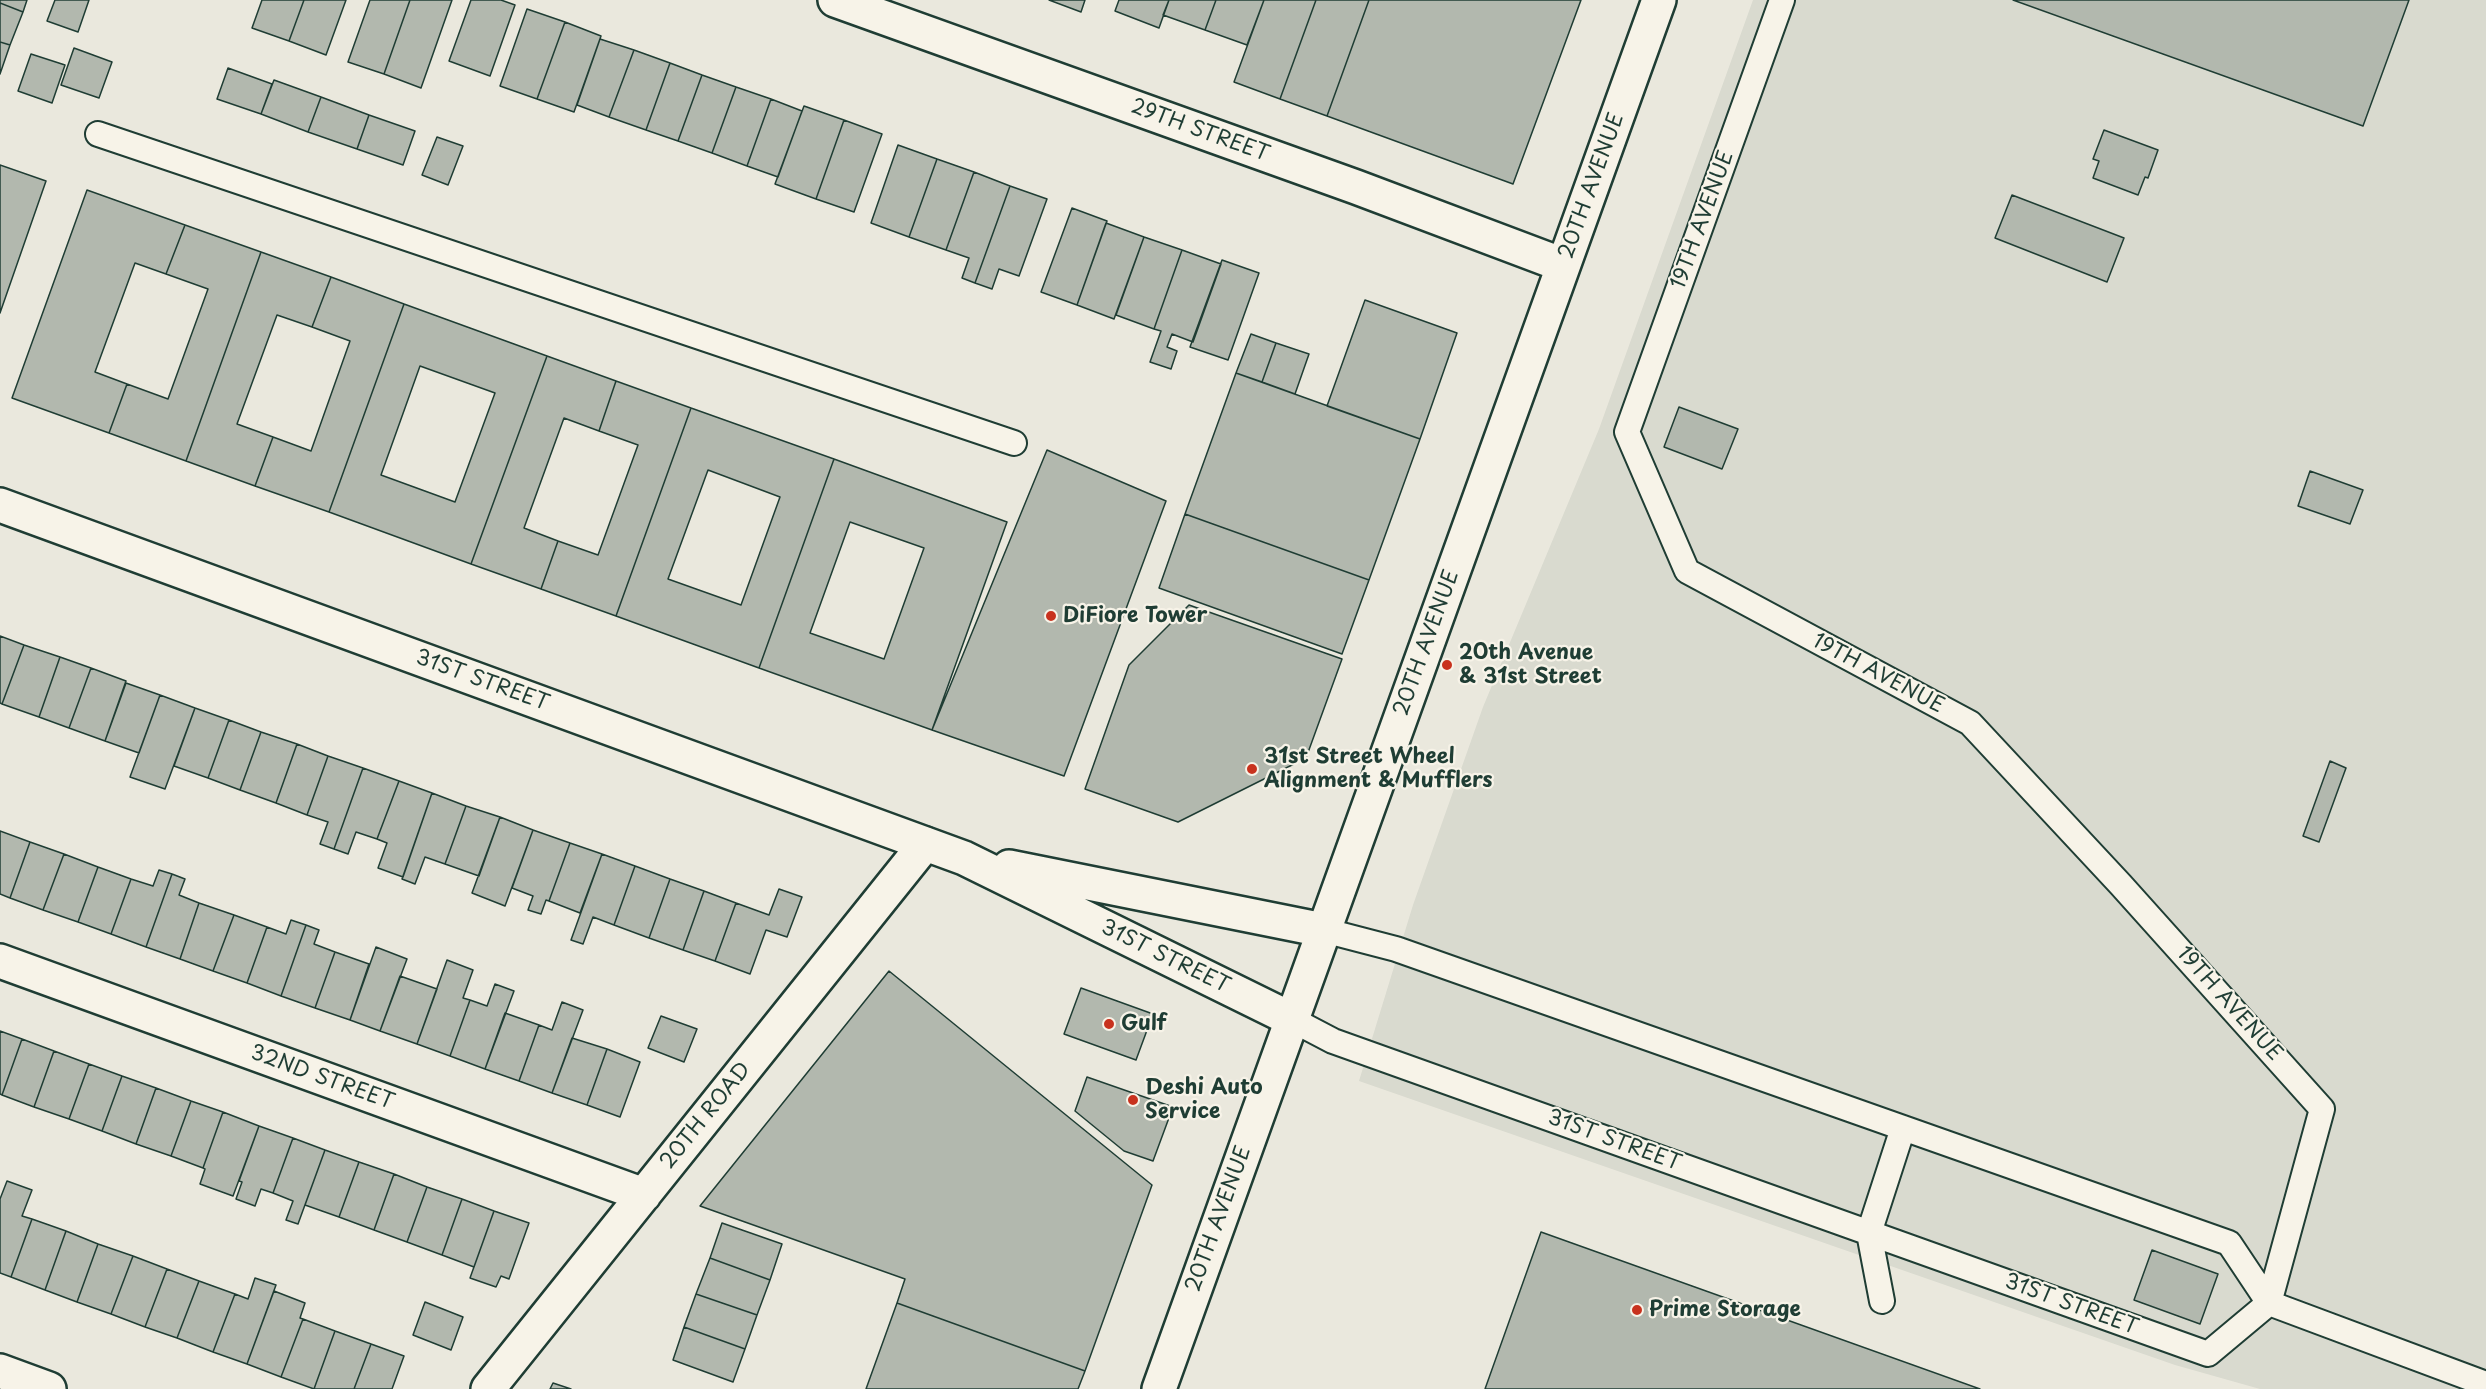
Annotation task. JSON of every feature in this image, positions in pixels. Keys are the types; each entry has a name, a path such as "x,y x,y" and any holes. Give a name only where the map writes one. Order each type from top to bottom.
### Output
{"street":[{"name":"29TH STREET","path":"835,0 1356,187 1563,265"},
{"name":"20TH AVENUE","path":"1159,1389 1656,1"},
{"name":"31ST STREET","path":"0,505 964,858 1291,1019"},
{"name":"20TH ROAD","path":"488,1389 925,844"},
{"name":"31ST STREET","path":"964,858 1323,930"},
{"name":"32ND STREET","path":"0,961 644,1195"},
{"path":"0,1371 49,1389"}],"lane":[{"name":"19TH AVENUE","path":"1782,0 1628,432 1687,571 1970,723 2121,885 2322,1109 2269,1303"},
{"path":"98,134 1014,444"},
{"name":"31ST STREET","path":"1291,1019 1333,1041 2208,1354 2269,1303 2229,1243 1396,949 1323,930"},
{"path":"1882,1301 1869,1233 1903,1128"},
{"path":"2269,1303 2486,1384"}],"shaded area":[{"path":"1753,0 2486,0 2486,1389 2260,1389 2175,1365 1359,1081 1413,905 1483,707 1599,429"}],"building":[{"path":"0,0 27,0 23,12 0,3"},
{"path":"55,0 89,0 78,32 47,21"},
{"path":"262,0 304,0 289,41 252,28"},
{"path":"304,0 346,0 326,55 289,41"},
{"path":"370,0 410,0 384,74 348,62"},
{"path":"410,0 452,0 421,88 384,74"},
{"path":"471,0 501,0 515,5 490,76 449,61"},
{"path":"1049,0 1085,0 1081,12"},
{"path":"1119,0 1169,0 1159,28 1115,11"},
{"path":"1169,0 1216,0 1205,30 1163,15"},
{"path":"1216,0 1264,0 1247,45 1205,30"},
{"path":"1264,0 1316,0 1280,99 1234,82"},
{"path":"1316,0 1369,0 1327,116 1280,99"},
{"path":"1369,0 1581,0 1513,184 1327,116"},
{"path":"2013,0 2409,0 2363,126"},
{"path":"0,3 23,12 10,45 0,42"},
{"path":"527,9 565,22 537,99 500,86"},
{"path":"565,22 601,36 574,112 537,99"},
{"path":"600,39 634,50 609,117 577,105"},
{"path":"0,42 10,45 0,74"},
{"path":"74,48 112,62 99,98 61,85"},
{"path":"634,50 670,63 646,130 609,117"},
{"path":"31,54 65,65 52,103 18,91"},
{"path":"670,63 702,75 678,141 646,130"},
{"path":"228,68 272,84 261,114 217,99"},
{"path":"702,75 736,87 712,153 678,141"},
{"path":"274,80 321,97 308,132 261,114"},
{"path":"736,87 771,99 747,166 712,153"},
{"path":"321,97 369,115 357,149 308,132"},
{"path":"771,99 802,111 778,177 747,166"},
{"path":"804,106 844,120 816,199 775,184"},
{"path":"369,115 415,131 403,165 357,149"},
{"path":"844,120 882,134 854,212 816,199"},
{"path":"2104,130 2158,150 2148,178 2145,177 2138,195 2093,178 2099,161 2093,159"},
{"path":"437,137 463,146 448,185 422,175"},
{"path":"898,145 937,159 909,237 871,223"},
{"path":"937,159 974,172 946,250 909,237"},
{"path":"0,165 46,181 0,313"},
{"path":"974,172 1010,186 975,283 962,278 969,258 946,250"},
{"path":"1010,186 1047,199 1019,276 999,269 992,289 975,283"},
{"path":"87,190 185,225 166,274 135,263 95,372 127,384 109,433 12,398"},
{"path":"2012,195 2124,238 2107,282 1995,238"},
{"path":"1072,208 1107,221 1077,305 1041,292"},
{"path":"1106,223 1144,237 1114,319 1077,305"},
{"path":"185,225 261,252 186,461 109,433 127,384 168,399 208,289 166,274"},
{"path":"1144,237 1182,250 1154,329 1116,315"},
{"path":"1182,250 1221,264 1193,342 1172,334 1167,347 1177,351 1171,369 1150,362 1161,331 1154,329"},
{"path":"261,252 331,277 312,327 277,315 237,424 273,437 255,486 186,461"},
{"path":"1222,260 1259,273 1228,360 1190,347"},
{"path":"331,277 404,304 329,512 255,486 273,437 311,451 350,341 312,327"},
{"path":"1365,300 1457,333 1420,439 1327,406"},
{"path":"404,304 547,356 471,564 329,512","holes":["420,366 495,393 455,502 381,475"]},
{"path":"1251,334 1276,343 1262,382 1236,373"},
{"path":"1276,343 1309,354 1295,394 1262,382"},
{"path":"547,356 616,381 599,431 564,418 524,528 558,541 541,589 471,564"},
{"path":"1236,373 1420,439 1369,580 1185,514"},
{"path":"616,381 691,408 616,616 541,589 558,541 598,555 638,445 599,431"},
{"path":"1679,407 1738,429 1722,469 1664,447"},
{"path":"691,408 834,459 759,668 616,616","holes":["708,470 780,497 741,605 668,579"]},
{"name":"DiFiore Tower","path":"1047,450 1166,501 1064,776 932,730"},
{"path":"834,459 1007,522 932,730 759,668","holes":["850,522 924,548 884,659 810,633"]},
{"path":"2310,471 2363,490 2350,524 2298,506"},
{"path":"1185,514 1369,580 1342,654 1159,588"},
{"path":"1189,605 1342,659 1306,758 1178,822 1085,789 1129,665"},
{"path":"0,636 24,645 2,704 0,703"},
{"path":"24,645 60,657 39,717 2,704"},
{"path":"60,657 91,668 69,728 39,717"},
{"path":"91,668 126,681 105,741 69,728"},
{"path":"126,683 160,695 139,753 105,741"},
{"path":"160,695 195,708 165,789 130,777"},
{"path":"195,708 229,720 208,778 174,766"},
{"path":"229,720 261,732 240,790 208,778"},
{"path":"261,732 297,744 276,803 240,790"},
{"path":"297,744 328,756 307,815 276,803"},
{"path":"328,756 363,768 334,849 320,844 328,822 307,815"},
{"path":"2330,761 2346,768 2319,842 2303,836"},
{"path":"363,768 399,781 377,839 356,832 348,854 334,849"},
{"path":"399,781 432,793 403,877 378,868 387,843 377,839"},
{"path":"432,793 466,806 445,864 425,857 415,884 402,879"},
{"path":"466,806 500,817 479,876 445,864"},
{"path":"500,817 533,830 505,906 472,893"},
{"path":"533,830 570,843 549,901 546,900 541,914 528,910 533,896 512,888"},
{"path":"0,831 30,842 10,898 0,894"},
{"path":"30,842 64,854 43,910 10,898"},
{"path":"570,843 602,854 580,913 549,901"},
{"path":"64,854 98,867 78,922 43,910"},
{"path":"602,854 635,866 614,925 593,917 583,944 571,940"},
{"path":"635,866 670,879 649,938 614,925"},
{"path":"98,867 131,879 111,934 78,922"},
{"path":"159,870 172,874 146,947 111,934 131,879 153,886"},
{"path":"172,874 185,879 179,895 199,903 180,959 146,947"},
{"path":"670,879 704,891 683,950 649,938"},
{"path":"779,889 802,897 787,937 766,930 750,974 715,961 736,903 769,915"},
{"path":"704,891 736,903 715,961 683,950"},
{"path":"199,903 234,915 213,971 180,959"},
{"path":"234,915 267,927 247,983 213,971"},
{"path":"291,920 306,925 281,996 247,983 267,927 286,934"},
{"path":"306,925 319,930 314,944 335,952 315,1008 281,996"},
{"path":"376,947 407,959 380,1031 350,1020"},
{"path":"335,952 369,964 350,1020 315,1008"},
{"path":"447,960 473,970 463,998 470,1000 450,1056 417,1044"},
{"path":"889,971 1152,1185 1085,1371 897,1303 905,1279 700,1206"},
{"path":"400,976 437,989 417,1044 380,1031"},
{"path":"495,984 514,991 485,1069 450,1056 470,1000 487,1006"},
{"name":"Gulf","path":"1081,988 1153,1014 1136,1060 1064,1034"},
{"path":"562,1002 583,1010 552,1093 519,1081 539,1025 552,1030"},
{"path":"505,1013 539,1025 519,1081 485,1069"},
{"path":"661,1016 697,1029 684,1062 648,1048"},
{"path":"0,1031 22,1039 2,1095 0,1094"},
{"path":"572,1038 607,1049 587,1105 552,1093"},
{"path":"22,1039 54,1051 34,1107 2,1095"},
{"path":"607,1049 640,1062 620,1117 587,1105"},
{"path":"54,1051 89,1064 69,1119 34,1107"},
{"path":"89,1064 122,1076 102,1131 69,1119"},
{"path":"122,1076 156,1088 136,1144 102,1131"},
{"path":"1087,1077 1173,1107 1153,1161 1124,1151 1075,1111"},
{"path":"156,1088 191,1101 171,1156 136,1144"},
{"path":"191,1101 223,1112 203,1168 171,1156"},
{"path":"223,1112 259,1126 233,1196 200,1184 205,1169 203,1168"},
{"path":"259,1126 293,1138 273,1193 261,1189 255,1206 236,1199 242,1182 239,1181"},
{"path":"293,1138 325,1150 298,1224 286,1220 293,1201 273,1193"},
{"path":"325,1150 359,1162 339,1217 305,1205"},
{"path":"359,1162 394,1174 374,1230 339,1217"},
{"path":"394,1174 427,1187 407,1242 374,1230"},
{"path":"7,1181 32,1190 22,1216 32,1219 11,1277 0,1273 0,1199"},
{"path":"427,1187 462,1199 442,1255 407,1242"},
{"path":"462,1199 494,1211 474,1267 442,1255"},
{"path":"494,1211 529,1223 509,1279 501,1276 496,1287 470,1278"},
{"path":"32,1219 66,1231 45,1290 11,1277"},
{"path":"722,1223 782,1244 770,1280 710,1258"},
{"path":"66,1231 98,1244 77,1302 45,1290"},
{"name":"Prime Storage","path":"1541,1232 1980,1389 1485,1389"},
{"path":"98,1244 133,1256 111,1314 77,1302"},
{"path":"2152,1250 2218,1274 2200,1324 2134,1300"},
{"path":"133,1256 167,1269 145,1327 111,1314"},
{"path":"710,1258 770,1280 757,1315 696,1294"},
{"path":"167,1269 199,1281 177,1338 145,1327"},
{"path":"255,1278 276,1285 247,1364 213,1352 235,1294 248,1299"},
{"path":"199,1281 235,1294 213,1352 177,1338"},
{"path":"274,1291 305,1303 300,1318 303,1319 281,1377 247,1364"},
{"path":"696,1294 757,1315 745,1349 684,1327"},
{"path":"425,1302 463,1317 451,1350 413,1335"},
{"path":"897,1303 1085,1371 1078,1389 866,1389"},
{"path":"303,1319 335,1331 314,1389 281,1377"},
{"path":"684,1327 745,1349 733,1382 673,1360"},
{"path":"335,1331 371,1344 354,1389 314,1389"},
{"path":"371,1344 404,1356 392,1389 354,1389"},
{"path":"553,1383 571,1389 550,1389"}],"place":[{"name":"DiFiore Tower","path":"1051,616"},
{"name":"20th Avenue & 31st Street","path":"1447,665"},
{"name":"31st Street Wheel Alignment & Mufflers","path":"1252,769"},
{"name":"Gulf","path":"1109,1024"},
{"name":"Deshi Auto Service","path":"1133,1100"},
{"name":"Prime Storage","path":"1637,1310"}]}
